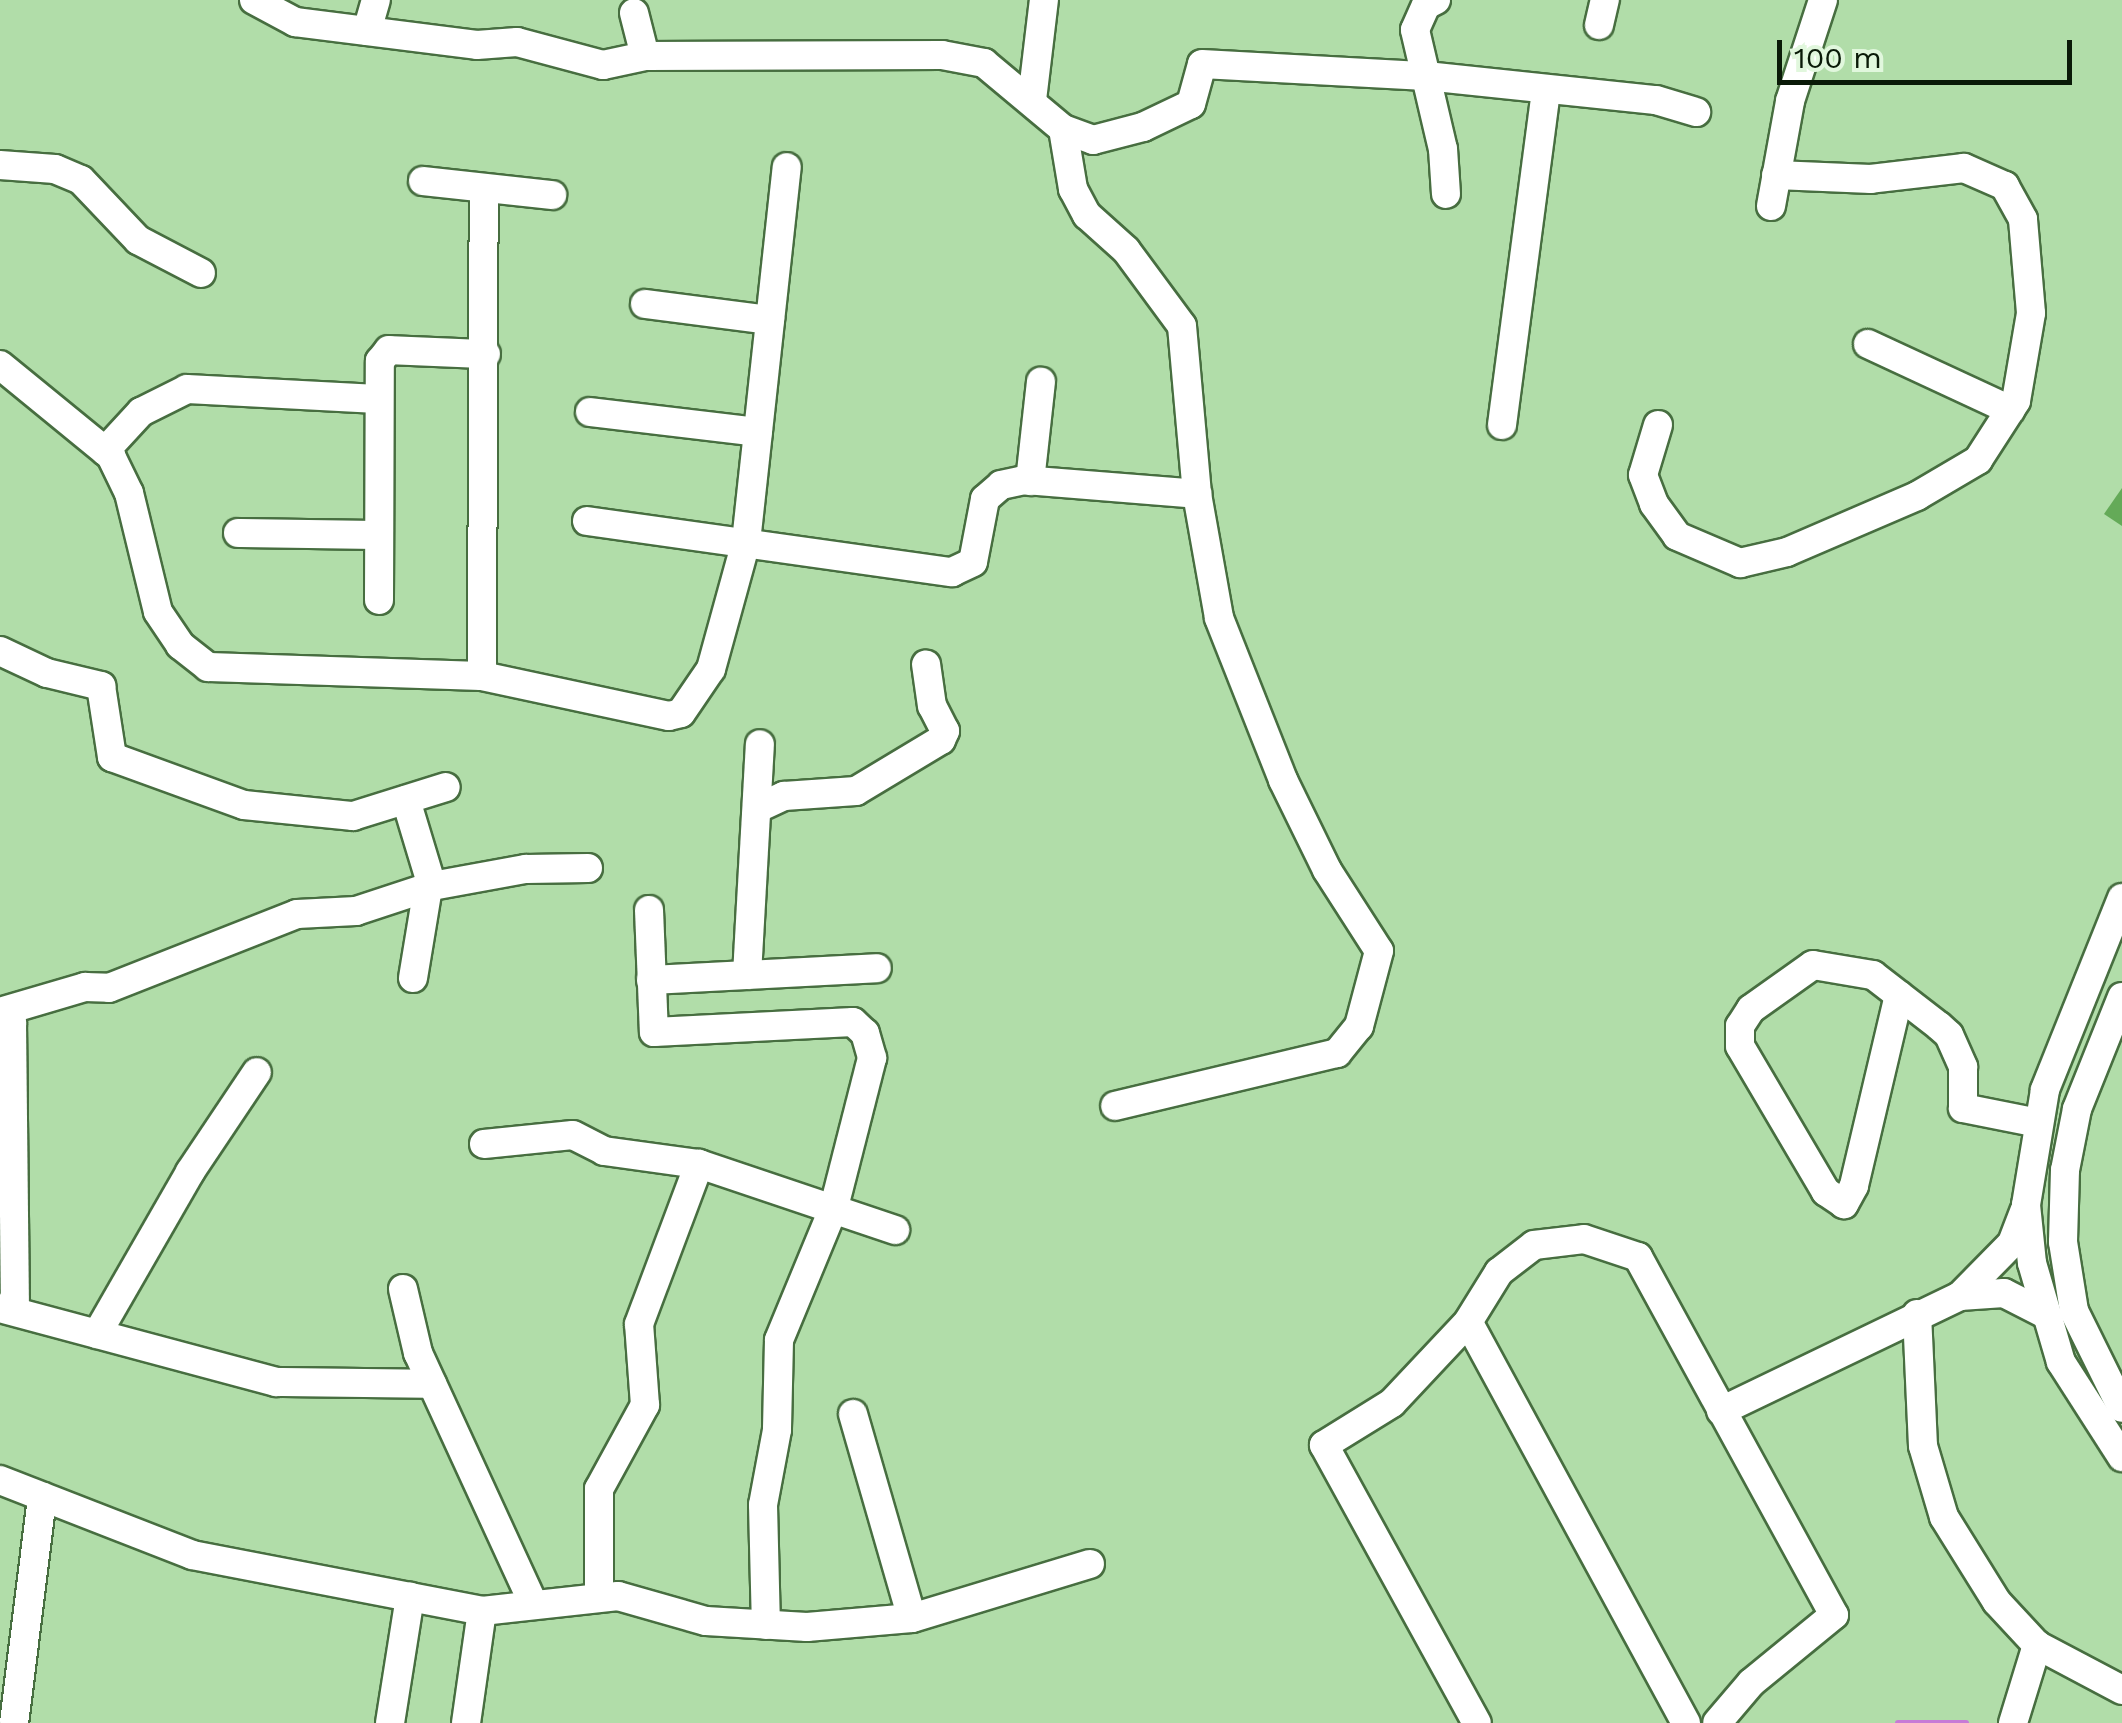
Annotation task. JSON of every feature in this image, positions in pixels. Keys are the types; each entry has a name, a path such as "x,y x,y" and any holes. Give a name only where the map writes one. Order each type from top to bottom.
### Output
{"street":[{"path":"254,0 295,22 477,46 518,42 603,66 645,56 942,55 984,62 1063,129 1093,140 1142,127 1191,104 1202,64 1426,76 1546,92 1656,100 1696,112"},
{"path":"368,31 376,0"},
{"path":"1032,100 1044,0"},
{"path":"1436,0 1426,5 1414,30 1446,194"},
{"path":"1771,206 1790,101 1823,0"},
{"path":"634,13 645,56"},
{"path":"1502,425 1546,92"},
{"path":"1063,129 1073,189 1087,215 1161,291 1182,326 1197,494 1219,618 1245,696 1326,870 1379,952 1360,1026 1337,1053 1115,1106"},
{"path":"0,165 55,169 81,180 138,240 201,273"},
{"path":"0,365 106,451 129,493 158,612 180,645 208,667 482,676 669,716 681,713 711,670 746,542 787,167"},
{"path":"1658,425 1643,475 1654,504 1677,536 1740,563 1787,552 1917,496 1978,460 2010,410 2031,313 2024,219 2004,186 1964,168 1871,179 1776,175"},
{"path":"423,181 552,195"},
{"path":"482,676 484,189"},
{"path":"645,304 770,320"},
{"path":"1868,344 2010,410"},
{"path":"379,600 380,360 388,350 486,354"},
{"path":"1030,481 1041,382"},
{"path":"106,451 140,412 187,389 378,398"},
{"path":"590,412 758,432"},
{"path":"587,521 964,570 973,562 984,500 1001,485 1030,481 1197,494"},
{"path":"238,533 379,535"},
{"path":"0,650 47,674 100,686 112,757 137,771 164,771 244,806 321,817 353,816 446,788"},
{"path":"758,808 784,796 856,791 941,740 945,731 932,706 926,664"},
{"path":"747,975 760,744"},
{"path":"406,800 430,886 413,978"},
{"path":"0,1012 86,987 108,988 297,914 356,911 430,886 526,869 588,868"},
{"path":"1960,1296 2012,1243 2026,1205 2045,1090 2122,898"},
{"path":"649,910 654,1032 860,1024 872,1058 834,1207 779,1340 777,1430 763,1505 766,1625"},
{"path":"1899,996 1844,1204 1808,1168 1740,1046 1740,1026 1751,1010 1813,965 1860,968 1899,996 1959,1046 1963,1108 2039,1124"},
{"path":"651,980 877,968"},
{"path":"2122,997 2077,1109 2065,1170 2063,1242 2074,1311 2122,1408"},
{"path":"0,1012 12,1022 7,1310 306,1386 432,1384"},
{"path":"97,1334 190,1172 258,1072"},
{"path":"484,1144 573,1135 604,1151 699,1164 894,1230"},
{"path":"599,1596 598,1489 645,1405 639,1324 699,1164"},
{"path":"2026,1205 2043,1314 2061,1362 2122,1457"},
{"path":"1477,1723 1324,1445 1392,1402 1468,1322 1498,1272 1534,1245 1584,1239 1628,1250 1667,1304 1834,1616 1752,1683 1717,1723"},
{"path":"403,1289 432,1384 532,1601"},
{"path":"1721,1411 1960,1296 2004,1293 2029,1300 2043,1314"},
{"path":"1917,1314 1923,1446 1944,1518 1996,1602 2038,1644 2122,1690"},
{"path":"1468,1322 1686,1723"},
{"path":"853,1414 912,1618"},
{"path":"0,1480 192,1554 482,1611 532,1601 599,1596 706,1621 766,1625 912,1618 1090,1564"},
{"path":"14,1723 42,1496"},
{"path":"390,1723 410,1597"},
{"path":"466,1723 482,1611"},
{"path":"2014,1714 2038,1644"}],"waterway":[{"path":"1898,1723 1966,1723"}]}
